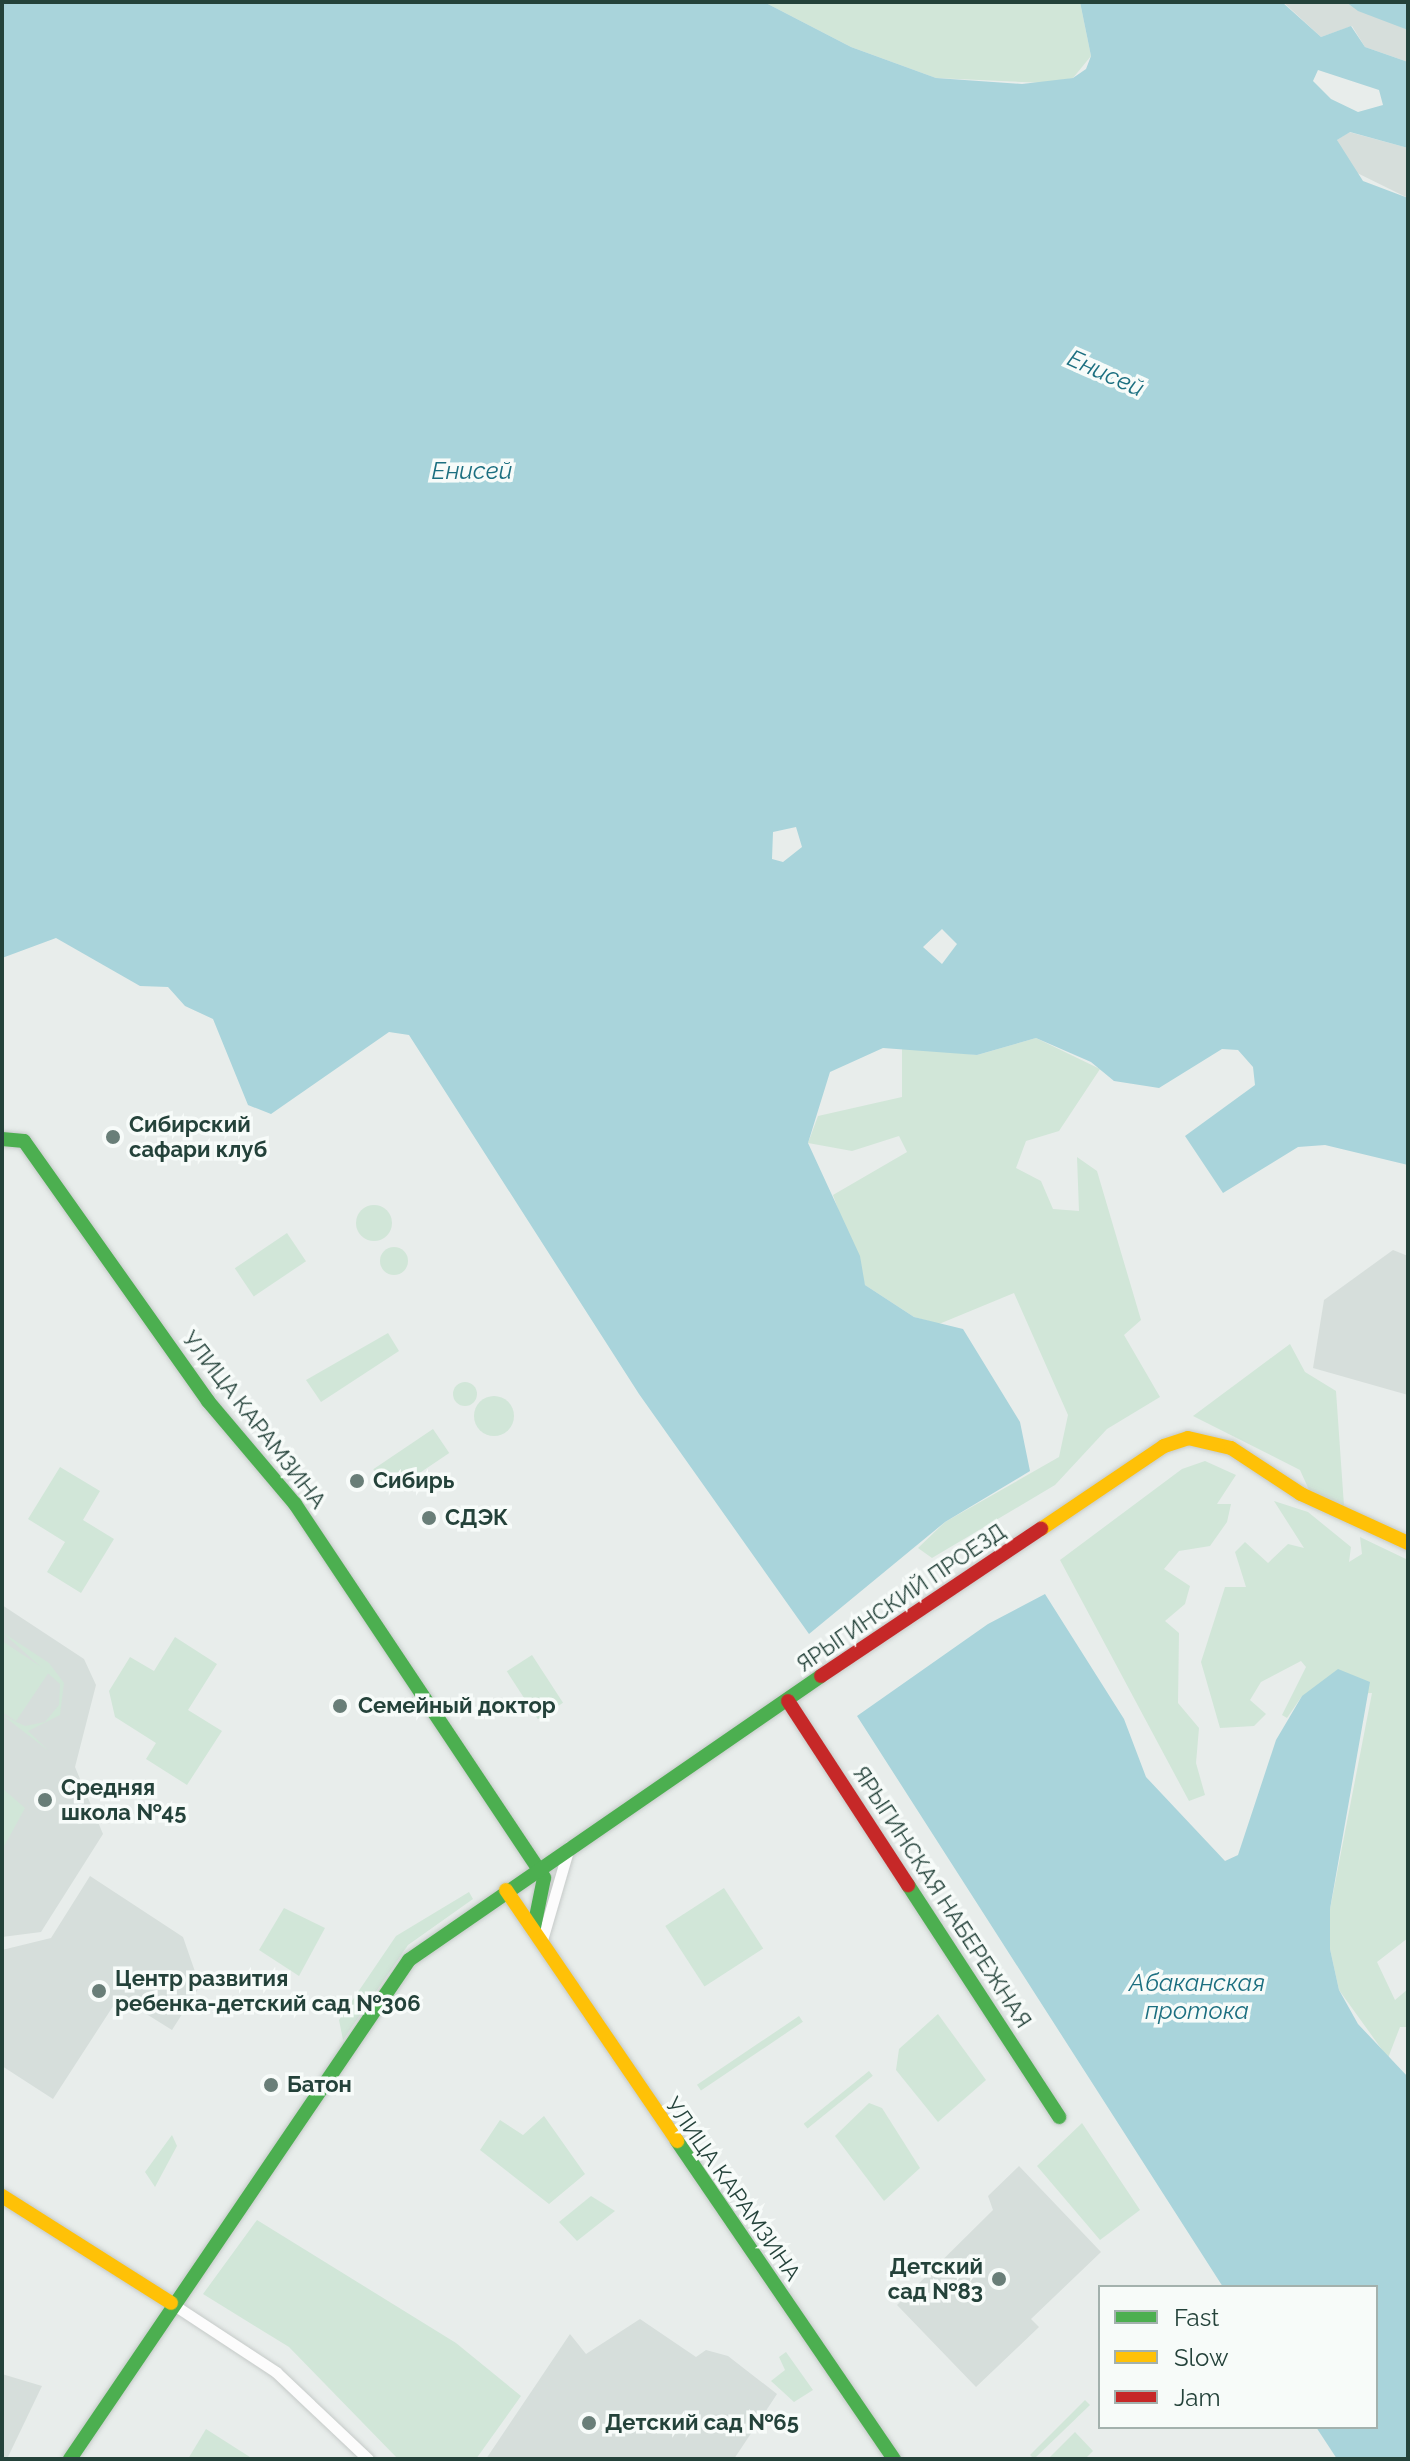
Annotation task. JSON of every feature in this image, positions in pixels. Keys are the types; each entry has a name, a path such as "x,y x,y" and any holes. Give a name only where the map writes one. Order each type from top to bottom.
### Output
{"street":[{"name":"УЛИЦА КАРАМЗИНА","path":"2,1139 24,1141 208,1401 295,1504 537,1869"},
{"name":"ЯРЫГИНСКИЙ ПРОЕЗД","path":"70,2459 171,2303 248,2203 409,1960 434,1936 1164,1446 1188,1438 1231,1448 1301,1494 1408,1543"},
{"name":"ЯРЫГИНСКАЯ НАБЕРЕЖНАЯ","path":"788,1701 1059,2117"},
{"path":"538,1933 569,1847"},
{"path":"537,1869 544,1883 538,1933"},
{"name":"УЛИЦА КАРАМЗИНА","path":"506,1890 538,1933 594,2027 894,2459"},
{"path":"2,2196 276,2372 368,2459"}],"shaded area":[{"path":"1283,2 1346,2 1408,30 1408,62 1365,47 1352,26 1321,37"},
{"path":"1349,132 1408,148 1408,198 1349,169 1337,140"},
{"path":"1393,1250 1408,1256 1408,1395 1313,1368 1324,1300"},
{"name":"Средняя школа №45","path":"2,1605 84,1659 96,1685 75,1767 103,1834 41,1932 2,1937"},
{"name":"Центр развития ребенка-детский сад №306","path":"90,1876 183,1937 200,1986 172,2030 119,1997 53,2099 2,2066 2,1950 51,1938"},
{"name":"Детский сад №83","path":"1019,2166 1101,2252 1031,2319 1039,2327 976,2387 897,2305 993,2210 988,2196"},
{"path":"640,2319 696,2357 706,2350 728,2356 777,2394 734,2459 486,2459 570,2334 586,2354"},
{"path":"2,2374 42,2386 7,2459 2,2459"}],"green space":[{"path":"764,2 1080,2 1091,56 1073,78 1046,83 936,78 851,47"},
{"path":"1036,1038 1100,1069 1059,1131 1026,1141 1016,1168 1041,1181 1053,1209 1079,1211 1077,1157 1097,1171 1141,1320 1124,1335 1160,1397 1107,1429 1055,1485 932,1558 918,1548 945,1522 1059,1457 1068,1415 1014,1293 939,1324 914,1317 865,1285 833,1195 907,1152 899,1136 852,1151 808,1143 818,1116 902,1097 902,1046 977,1055"},
{"path":"374,1205 386,1211 392,1223 386,1235 374,1241 362,1235 356,1223 362,1211"},
{"path":"287,1233 306,1261 254,1296 235,1268"},
{"path":"394,1247 404,1251 408,1261 404,1271 394,1275 384,1271 380,1261 384,1251"},
{"path":"388,1333 399,1351 321,1402 306,1380"},
{"path":"1290,1344 1305,1372 1336,1391 1344,1506 1309,1490 1300,1470 1193,1416"},
{"path":"465,1382 474,1385 477,1394 474,1403 465,1406 456,1403 453,1394 456,1385"},
{"path":"494,1396 508,1402 514,1416 508,1430 494,1436 480,1430 474,1416 480,1402"},
{"path":"433,1429 449,1453 390,1493 373,1469"},
{"path":"1205,1461 1236,1475 1217,1504 1231,1504 1227,1522 1210,1546 1179,1551 1164,1569 1190,1586 1185,1604 1165,1621 1179,1633 1178,1703 1199,1728 1196,1763 1205,1795 1189,1801 1060,1560 1182,1469"},
{"path":"60,1467 100,1491 83,1520 114,1539 81,1593 47,1572 65,1542 28,1519"},
{"path":"1274,1501 1308,1512 1351,1547 1349,1562 1362,1554 1360,1537 1408,1560 1408,1938 1377,1962 1395,2000 1408,1989 1408,2027 1400,2027 1388,2058 1339,1990 1330,1949 1330,1909 1372,1693 1302,1696 1287,1718 1282,1715 1306,1667 1301,1661 1261,1682 1250,1700 1266,1714 1254,1726 1220,1728 1201,1662 1225,1587 1246,1587 1235,1552 1245,1542 1268,1563 1288,1544 1304,1548"},
{"path":"2,1632 49,1663 64,1683 60,1715 28,1731 49,1751 2,1715 25,1726 45,1722 59,1705 60,1684"},
{"path":"175,1637 217,1664 188,1710 222,1731 187,1785 146,1759 156,1743 115,1717 109,1691 130,1657 154,1671"},
{"path":"2,1641 49,1672 16,1721 2,1712"},
{"path":"532,1655 563,1703 538,1719 507,1671"},
{"path":"2,1788 25,1808 2,1850"},
{"path":"724,1888 763,1948 705,1987 665,1926"},
{"path":"469,1892 473,1899 408,1945 343,2040 339,2020 396,1936"},
{"path":"284,1908 325,1928 299,1976 259,1950"},
{"path":"938,2014 986,2080 938,2122 896,2070 899,2049"},
{"path":"799,2016 803,2022 701,2091 697,2085"},
{"path":"869,2071 873,2076 807,2129 804,2124"},
{"path":"869,2103 882,2108 920,2168 884,2201 835,2136"},
{"path":"544,2116 585,2174 549,2204 480,2150 500,2120 523,2135"},
{"path":"1082,2123 1140,2210 1100,2240 1037,2166"},
{"path":"172,2135 177,2146 155,2187 145,2172"},
{"path":"591,2196 615,2211 577,2241 559,2222"},
{"path":"257,2220 456,2343 521,2396 476,2459 398,2459 289,2347 203,2294"},
{"path":"786,2352 813,2390 794,2402 771,2381 785,2370 779,2357"},
{"path":"1085,2400 1090,2405 1034,2459 1030,2455"},
{"path":"206,2429 253,2459 188,2459"},
{"path":"1075,2432 1093,2451 1085,2459 1048,2459"}],"water":[{"name":"Енисей","path":"2,2 764,2 851,47 936,78 1022,84 1073,78 1086,69 1091,56 1080,2 1282,2 1321,37 1351,26 1365,47 1408,62 1408,148 1350,132 1337,140 1363,181 1408,198 1408,1165 1325,1145 1298,1147 1223,1193 1185,1136 1255,1085 1253,1067 1238,1050 1222,1049 1159,1088 1114,1081 1091,1062 1036,1038 977,1055 883,1048 830,1072 808,1143 860,1256 865,1285 914,1317 963,1329 1020,1422 1030,1471 945,1522 809,1634 639,1394 409,1035 389,1032 271,1114 248,1105 213,1019 185,1006 168,987 140,986 56,938 2,958","holes":["1318,70 1379,90 1383,105 1358,112 1331,99 1313,81","796,827 802,847 783,862 772,859 773,832","942,929 957,944 942,964 923,947"]},
{"path":"1346,2 1408,2 1408,30 1358,11"},
{"name":"Абаканская протока","path":"1045,1594 1124,1719 1146,1777 1225,1861 1238,1855 1276,1740 1302,1696 1338,1669 1370,1682 1330,1909 1330,1949 1339,1990 1358,2024 1408,2077 1408,2459 1337,2459 1317,2429 1378,2429 1378,2285 1222,2285 857,1716 988,1624"}],"traffic: fast":[{"path":"2,1139 24,1141 208,1401 295,1504 544,1878 534,1927"},
{"path":"70,2459 409,1960 821,1676"},
{"path":"908,1885 1059,2117"},
{"path":"677,2141 894,2459"}],"traffic: slow":[{"path":"1041,1529 1164,1446 1188,1438 1231,1448 1301,1494 1408,1543"},
{"path":"506,1890 677,2141"},
{"path":"2,2196 171,2303"}],"traffic: jam":[{"path":"821,1676 1041,1529"},
{"path":"788,1701 908,1885"}],"place":[{"name":"Сибирский сафари клуб","path":"113,1137"},
{"name":"Сибирь","path":"357,1481"},
{"name":"СДЭК","path":"429,1518"},
{"name":"Семейный доктор","path":"340,1706"},
{"name":"Средняя школа №45","path":"45,1800"},
{"name":"Центр развития ребенка-детский сад №306","path":"99,1991"},
{"name":"Батон","path":"271,2085"},
{"name":"Детский сад №83","path":"999,2279"},
{"name":"Детский сад №65","path":"589,2423"}]}
